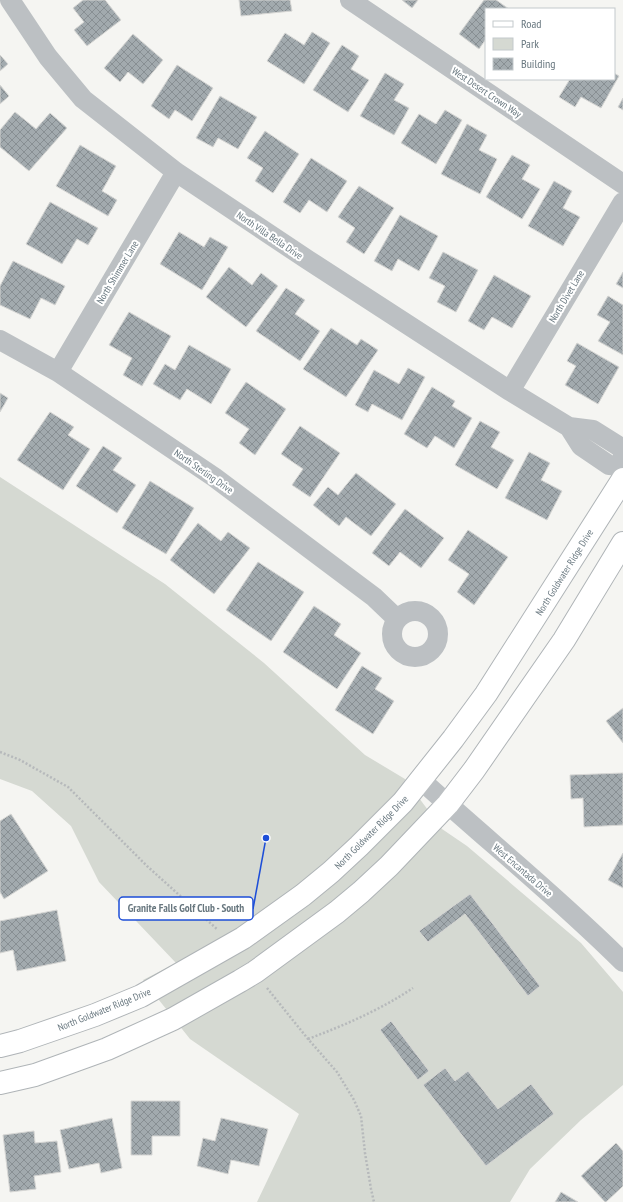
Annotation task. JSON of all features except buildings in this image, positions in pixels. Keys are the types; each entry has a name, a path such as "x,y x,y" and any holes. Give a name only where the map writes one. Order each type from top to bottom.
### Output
{"street":[{"name":"North Villa Bella Drive","path":"10,0 48,57 83,99 176,172 308,260 510,391 569,427 593,430 620,447 623,452"},
{"name":"West Desert Crown Way","path":"350,0 623,184"},
{"name":"North Shimmer Lane","path":"58,372 176,172"},
{"name":"North Divet Lane","path":"510,391 623,202"},
{"name":"North Sterling Drive","path":"0,340 58,372 214,477 374,597 397,619"},
{"name":"North Villa Bella Drive","path":"569,427 581,446 609,465 623,466"},
{"name":"North Goldwater Ridge Drive","path":"0,1046 20,1041 95,1015 141,996 243,938 303,895 331,872 403,802 453,739 486,694 623,479"},
{"path":"0,1083 35,1075 107,1049 173,1019 240,982 337,912 361,892 389,866 448,804 474,770 564,640 623,543"},
{"name":"West Encantada Drive","path":"421,780 544,888 623,962"}],"path":[{"path":"0,752 20,760 68,787 147,866 223,934"},
{"path":"263,982 308,1039 337,1072 354,1100 361,1116 365,1153 374,1202"},
{"path":"308,1039 341,1027 375,1011 413,988"}],"green space":[{"path":"0,477 165,584 264,663 365,755 405,779 442,829 467,846 581,943 623,992 623,1085 581,1120 530,1169 510,1202 257,1202 299,1114 190,1039 143,980 176,963 99,882 71,826 32,791 0,779"}],"place":[{"name":"Granite Falls Golf Club - South","path":"266,838"}]}
